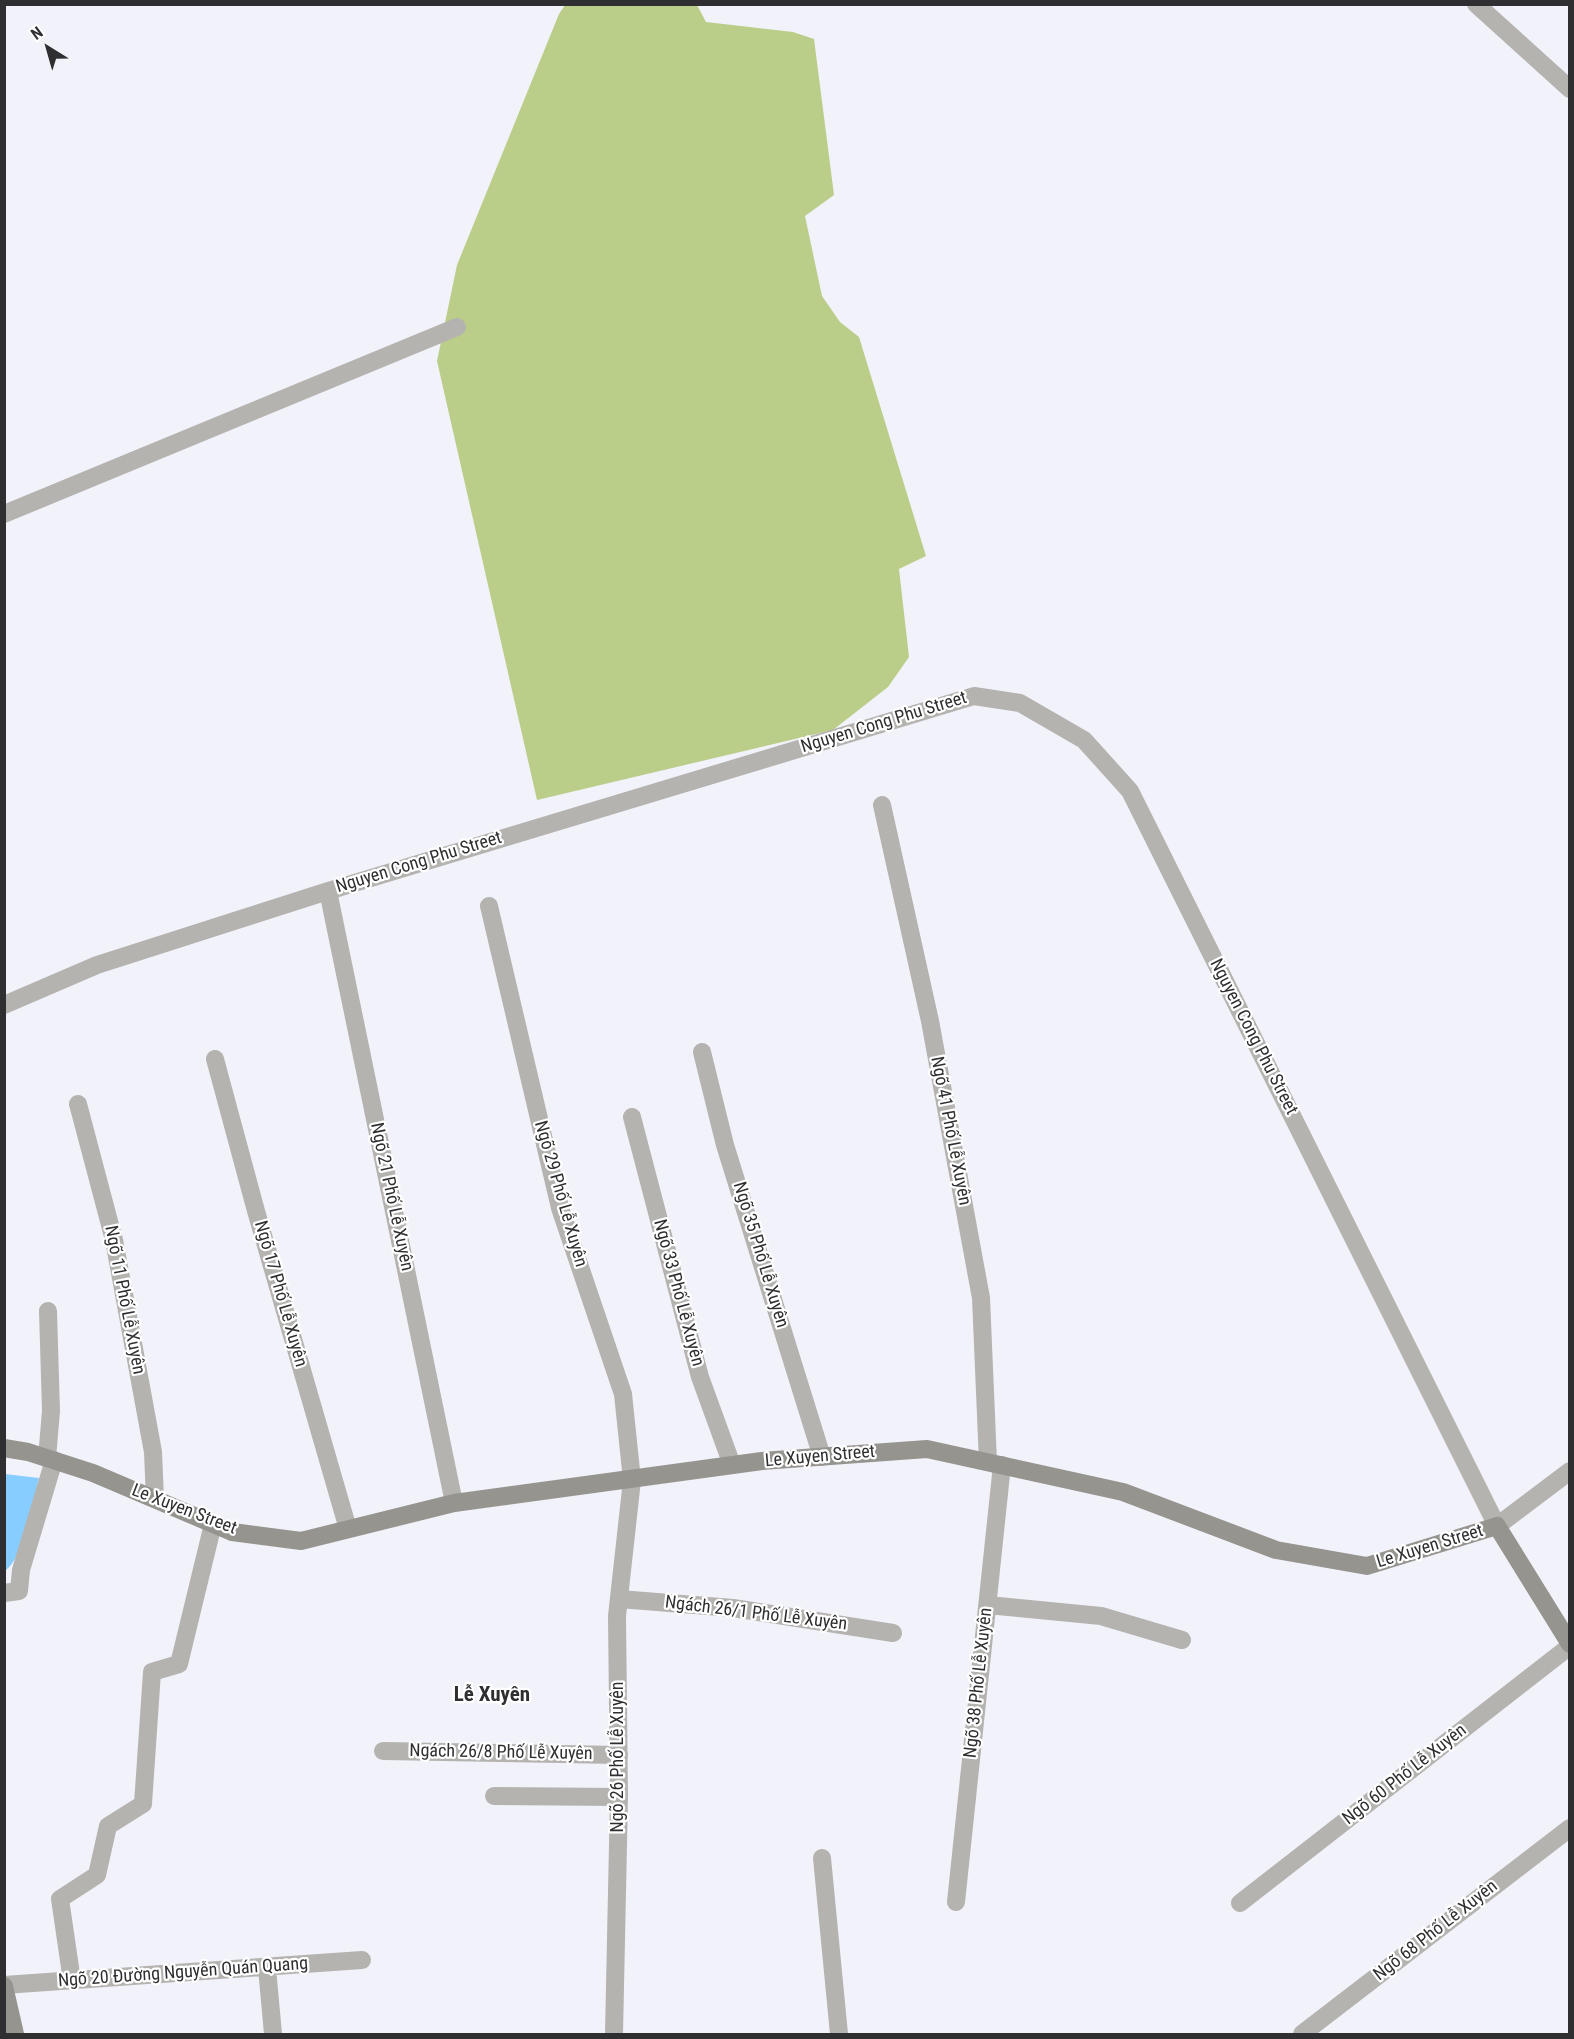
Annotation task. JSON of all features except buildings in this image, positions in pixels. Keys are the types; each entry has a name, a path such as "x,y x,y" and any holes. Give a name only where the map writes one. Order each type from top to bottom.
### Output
{"street":[{"path":"1476,4 1569,89"},
{"path":"4,514 457,327"},
{"name":"Nguyen Cong Phu Street","path":"4,1005 97,965 328,891 974,696 1020,703 1084,740 1130,791 1497,1526"},
{"name":"Ngõ 41 Phố Lễ Xuyên","path":"882,805 930,1021 981,1298 995,1463"},
{"name":"Ngõ 21 Phố Lễ Xuyên","path":"328,891 454,1503"},
{"name":"Ngõ 29 Phố Lễ Xuyên","path":"489,906 560,1208 623,1394 632,1480"},
{"name":"Ngõ 35 Phố Lễ Xuyên","path":"702,1052 725,1145 822,1457"},
{"name":"Ngõ 17 Phố Lễ Xuyên","path":"215,1059 256,1211 348,1529"},
{"name":"Ngõ 11 Phố Lễ Xuyên","path":"78,1104 114,1240 153,1452 155,1499"},
{"name":"Ngõ 33 Phố Lễ Xuyên","path":"632,1117 700,1377 732,1465"},
{"path":"4,1593 20,1591 21,1570 50,1459 48,1311"},
{"name":"Le Xuyen Street","path":"4,1448 50,1459 93,1473 232,1532 301,1541 454,1503 732,1465 927,1449 1123,1492 1276,1550 1367,1566 1497,1526 1569,1645"},
{"name":"Ngõ 38 Phố Lễ Xuyên","path":"956,1902 988,1605 995,1463"},
{"path":"1497,1526 1569,1471"},
{"name":"Ngõ 26 Phố Lễ Xuyên","path":"614,2034 619,1797 617,1616 632,1480"},
{"path":"72,1981 60,1899 97,1875 108,1826 143,1804 152,1672 179,1664 213,1524"},
{"name":"Ngách 26/1 Phố Lễ Xuyên","path":"619,1599 733,1608 893,1633"},
{"path":"988,1605 1101,1616 1182,1640"},
{"name":"Ngõ 60 Phố Lễ Xuyên","path":"1240,1903 1569,1645"},
{"name":"Ngách 26/8 Phố Lễ Xuyên","path":"383,1751 619,1755"},
{"path":"494,1796 619,1797"},
{"name":"Ngõ 68 Phố Lễ Xuyên","path":"1302,2034 1569,1828"},
{"path":"822,1858 838,2034"},
{"name":"Ngõ 20 Đường Nguyễn Quán Quang","path":"4,1985 362,1960"},
{"path":"267,1968 273,2034"},
{"path":"4,1985 15,2034"}],"green space":[{"path":"565,5 697,5 706,22 793,32 814,39 834,195 805,216 822,296 840,322 859,337 926,556 899,569 909,657 888,687 833,730 537,800 437,361 457,265 559,14"}],"water":[{"path":"5,1474 39,1478 23,1541 12,1564 5,1571"}],"district":[{"name":"Lễ Xuyên","path":"492,1696"}]}
